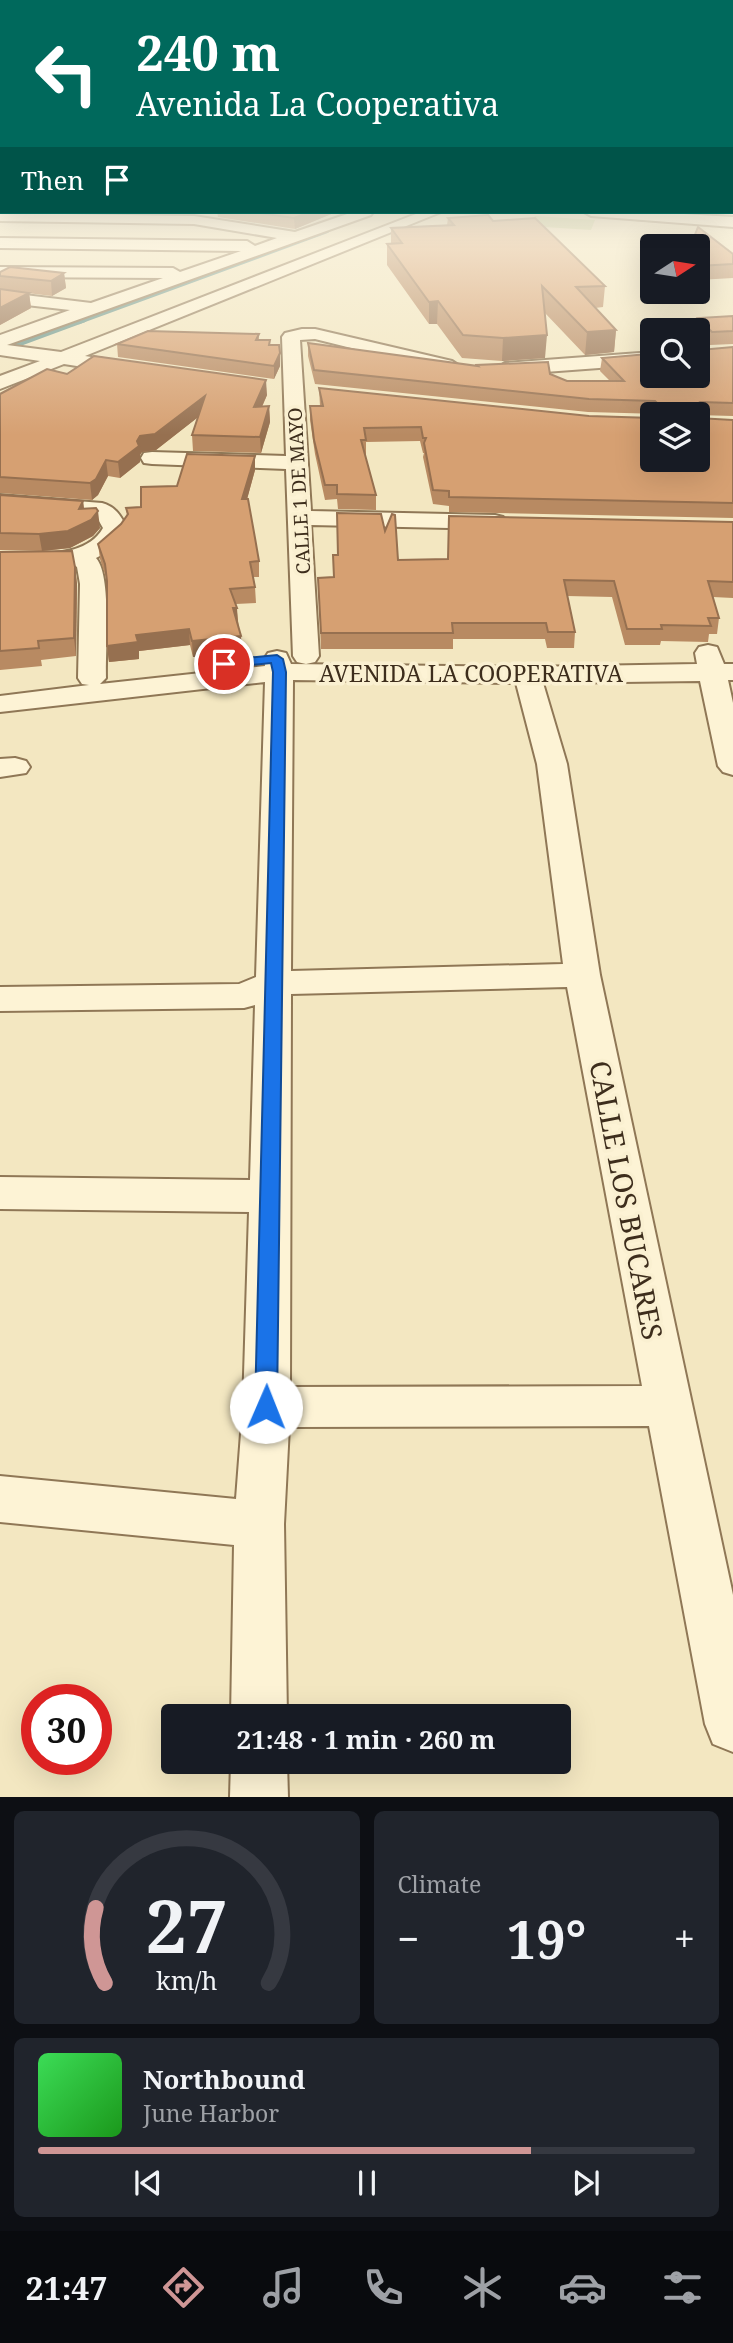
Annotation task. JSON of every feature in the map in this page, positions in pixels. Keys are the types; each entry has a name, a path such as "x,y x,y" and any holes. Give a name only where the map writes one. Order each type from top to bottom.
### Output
{"street":[{"path":"3,347 97,308 214,267"},
{"path":"0,383 297,267"},
{"path":"0,272 195,274"},
{"path":"0,297 97,308"},
{"name":"CALLE 1 DE MAYO","path":"259,1704 259,1524 266,1407 274,983 288,662 302,518 291,337 302,334 476,369 640,359"},
{"path":"3,347 64,360 145,370"},
{"path":"152,458 298,463"},
{"path":"0,502 102,510 110,517 115,528 113,537 105,544 78,556 34,561 0,560"},
{"path":"302,518 524,523"},
{"path":"78,556 89,564 92,584 92,678"},
{"name":"AVENIDA LA COOPERATIVA","path":"0,687 288,662 524,659 721,662"},
{"name":"AVENIDA LA COOPERATIVA","path":"0,704 288,662 527,675 721,662"},
{"path":"721,662 733,766"},
{"name":"CALLE LOS BUCARES","path":"527,675 552,765 582,975 668,1406 718,1576 733,1724"},
{"path":"0,999 244,996 274,983 582,975"},
{"path":"0,1193 270,1196"},
{"path":"266,1407 668,1406"},
{"path":"0,1499 259,1524"},
{"path":"259,1774 259,1797"}],"building":[{"path":"10,267 64,273 51,281 0,276 0,272"},
{"path":"404,267 585,267 605,286 576,287 616,330 587,332 542,286 547,335 503,338 463,335 438,301 429,302"},
{"path":"0,289 29,293 0,308"},
{"path":"733,316 733,331 712,332 710,318 698,318"},
{"path":"148,331 259,334 256,340 270,340 269,345 279,345 280,353 274,366 117,344"},
{"path":"308,343 478,366 548,362 550,374 567,381 624,381 602,358 640,355 640,388 710,388 710,349 733,347 733,403 589,399 314,370"},
{"path":"94,356 266,380 254,407 269,406 260,437 192,435 205,396 155,434 140,436 137,441 139,446 118,462 106,460 96,479 90,483 0,477 0,394 47,369 67,374"},
{"path":"319,388 589,416 640,418 640,472 710,472 710,419 733,420 733,503 449,497 449,491 433,490 424,443 426,438 423,438 421,427 364,428 366,440 361,440 376,495 337,494 337,485 325,485 314,440 310,406 323,406"},
{"path":"187,454 255,456 242,499 248,499 259,561 250,562 255,587 230,589 237,608 233,608 241,636 192,641 189,629 136,635 138,642 107,646 107,581 98,544 121,524 128,514 126,508 141,507 141,487 177,486"},
{"path":"0,495 83,501 79,509 96,508 98,511 91,520 68,531 39,534 0,533"},
{"path":"337,513 381,514 385,531 392,514 395,515 398,560 448,559 449,516 733,522 733,582 708,581 719,618 708,618 711,626 661,625 662,629 627,629 614,581 564,580 575,632 548,632 546,623 452,623 453,633 321,633 318,578 334,577 333,555 338,555"},
{"path":"72,551 75,567 74,638 38,641 39,648 0,651 0,552"}],"waterway":[{"path":"79,322 229,267"},
{"path":"0,351 84,320"}],"route":[{"path":"224,664 277,659 279,672 266,1407"}]}
